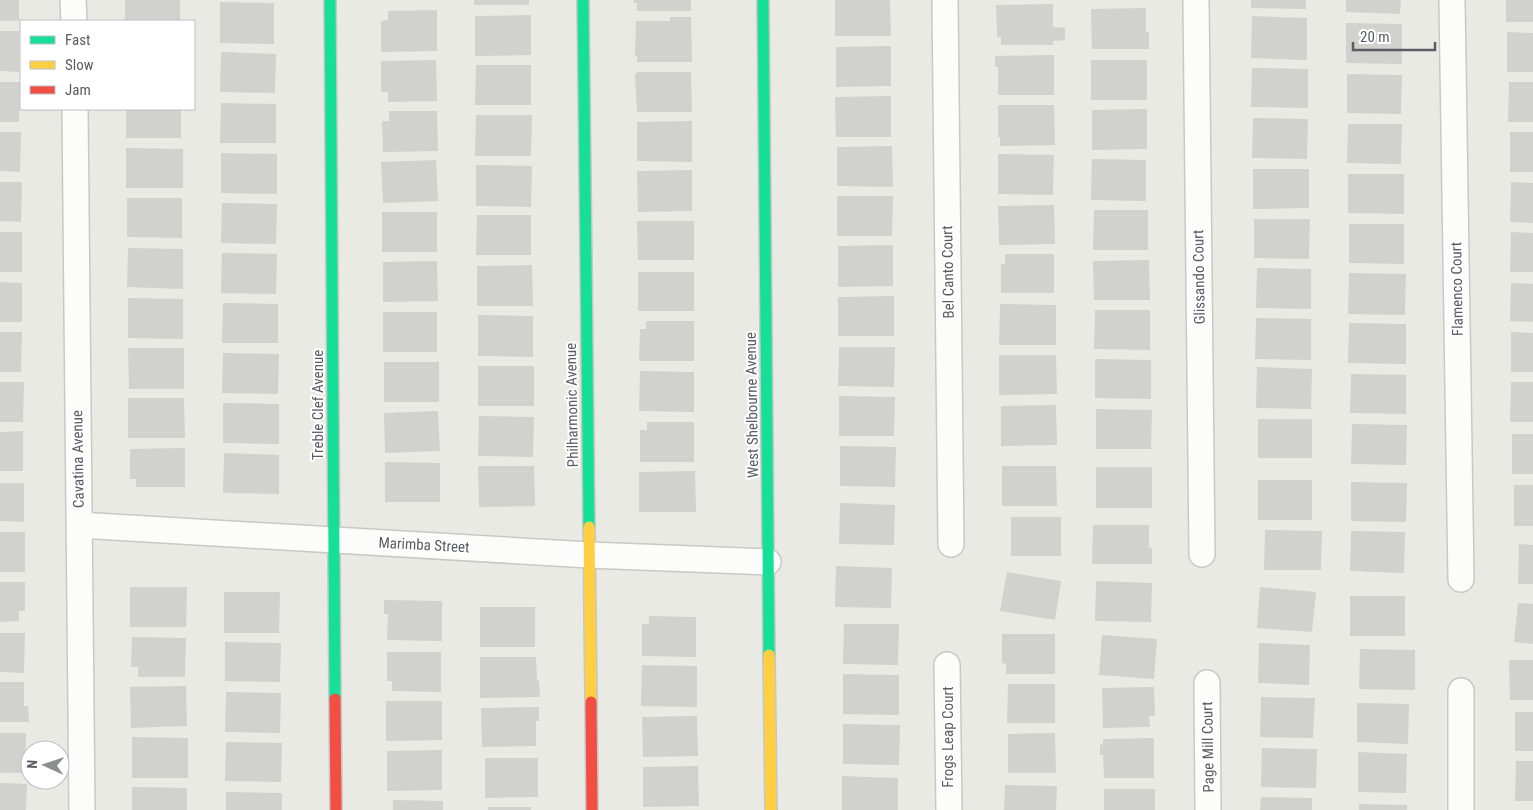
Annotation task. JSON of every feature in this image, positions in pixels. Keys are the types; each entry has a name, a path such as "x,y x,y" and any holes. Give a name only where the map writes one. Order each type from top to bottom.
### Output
{"street":[{"path":"73,0 74,20"},
{"name":"Treble Clef Avenue","path":"330,0 336,810"},
{"name":"Philharmonic Avenue","path":"583,0 592,810"},
{"name":"West Shelbourne Avenue","path":"763,0 771,810"},
{"name":"Bel Canto Court","path":"945,0 952,544"},
{"name":"Glissando Court","path":"1196,0 1202,554"},
{"name":"Flamenco Court","path":"1452,0 1461,579"},
{"name":"Cavatina Avenue","path":"74,110 82,810"},
{"name":"Marimba Street","path":"79,525 589,554 768,562"},
{"name":"Frogs Leap Court","path":"948,664 949,810"},
{"name":"Page Mill Court","path":"1207,683 1208,810"},
{"path":"1461,691 1462,810"}],"building":[{"path":"0,0 19,0 19,21 0,21"},
{"path":"125,0 180,0 180,20 125,20"},
{"path":"474,0 529,0 529,5 474,5"},
{"path":"634,0 691,0 691,11 637,11 637,3 634,3"},
{"path":"835,0 890,0 891,36 835,36"},
{"path":"1251,0 1306,0 1306,9 1251,8"},
{"path":"1346,0 1401,0 1400,14 1346,12"},
{"path":"1506,0 1533,0 1533,22 1506,22"},
{"path":"220,2 274,3 274,44 220,43"},
{"path":"1053,4 1053,27 1065,28 1065,40 1053,41 1053,45 1001,45 1001,37 997,37 996,5"},
{"path":"1146,8 1146,32 1149,32 1149,49 1092,49 1091,9"},
{"path":"437,10 437,51 381,52 381,21 388,20 388,11"},
{"path":"531,15 531,55 475,56 475,16"},
{"path":"1252,16 1307,18 1307,60 1251,58"},
{"path":"670,17 691,17 692,62 637,62 637,56 635,56 636,21 670,21"},
{"path":"1346,23 1402,24 1402,64 1346,63"},
{"path":"0,31 19,31 19,72 0,71"},
{"path":"1507,32 1533,33 1533,72 1507,72"},
{"path":"891,46 891,86 836,87 836,47"},
{"path":"221,52 276,54 275,93 220,92"},
{"path":"1054,55 1054,95 998,95 998,67 995,67 995,56"},
{"path":"436,60 437,101 388,102 388,92 381,92 381,61"},
{"path":"1091,60 1147,60 1147,100 1091,100"},
{"path":"476,65 531,65 531,105 475,105"},
{"path":"1252,68 1308,69 1308,108 1251,107"},
{"path":"637,72 691,72 692,112 637,112 635,75"},
{"path":"1347,74 1402,75 1401,114 1347,113"},
{"path":"0,82 20,82 19,122 0,122"},
{"path":"1509,82 1533,82 1533,122 1508,122"},
{"path":"891,96 891,137 836,137 835,97"},
{"path":"221,103 276,104 276,143 220,143"},
{"path":"998,105 1054,105 1055,145 1000,146 1000,137 998,137"},
{"path":"1147,109 1147,149 1092,150 1092,110"},
{"path":"126,110 181,110 181,138 126,138"},
{"path":"389,111 437,111 438,151 383,152 382,121 389,121"},
{"path":"476,115 532,115 531,156 475,156"},
{"path":"1253,118 1308,119 1307,159 1252,158"},
{"path":"692,121 692,162 637,161 637,122"},
{"path":"1348,124 1402,124 1401,164 1347,163"},
{"path":"0,132 21,132 20,172 0,171"},
{"path":"1510,132 1533,132 1533,172 1510,172"},
{"path":"892,146 893,187 837,186 837,147"},
{"path":"126,148 183,149 183,188 126,188"},
{"path":"221,153 277,154 277,194 221,193"},
{"path":"998,154 1054,155 1053,195 998,194"},
{"path":"1092,159 1146,160 1146,201 1091,200"},
{"path":"436,160 438,201 383,203 381,162"},
{"path":"476,165 532,166 531,207 476,206"},
{"path":"1253,169 1309,169 1309,208 1253,209"},
{"path":"692,170 692,211 638,212 637,171"},
{"path":"1348,174 1404,174 1404,214 1348,213"},
{"path":"0,182 22,182 21,222 0,221"},
{"path":"1511,182 1533,183 1533,223 1510,222"},
{"path":"837,196 893,196 892,236 837,236"},
{"path":"127,198 182,198 182,238 127,237"},
{"path":"222,203 277,204 276,244 221,243"},
{"path":"1054,205 1055,244 999,245 998,206"},
{"path":"1094,210 1148,210 1148,250 1093,250"},
{"path":"382,212 437,212 437,252 382,252"},
{"path":"477,215 531,215 531,255 476,255"},
{"path":"1254,219 1310,219 1309,259 1254,258"},
{"path":"637,221 694,221 694,260 638,260"},
{"path":"1349,224 1404,224 1404,264 1349,263"},
{"path":"0,232 22,232 22,272 0,272"},
{"path":"1511,232 1533,233 1533,272 1510,272"},
{"path":"893,245 893,286 838,287 838,246"},
{"path":"128,248 183,249 183,289 127,287"},
{"path":"222,253 277,254 276,294 221,293"},
{"path":"1005,254 1054,254 1054,293 1001,293 1001,264 1005,264"},
{"path":"1149,260 1150,300 1094,300 1093,261"},
{"path":"437,261 438,301 383,302 383,262"},
{"path":"532,265 533,306 477,306 477,266"},
{"path":"1257,268 1311,269 1311,309 1256,308"},
{"path":"638,272 694,272 694,311 638,311"},
{"path":"1349,273 1406,274 1405,315 1348,314"},
{"path":"0,282 22,283 22,322 0,322"},
{"path":"1511,283 1533,284 1533,322 1510,321"},
{"path":"894,296 894,336 838,336 838,297"},
{"path":"128,298 183,299 183,339 128,338"},
{"path":"223,303 278,304 278,343 222,343"},
{"path":"1000,304 1056,305 1056,345 999,345"},
{"path":"1095,310 1150,310 1150,350 1094,349"},
{"path":"383,312 437,312 437,352 383,352"},
{"path":"478,315 533,316 533,357 478,356"},
{"path":"1256,318 1311,319 1311,360 1255,359"},
{"path":"646,321 694,321 694,361 639,361 640,329 646,329"},
{"path":"1349,323 1406,324 1406,364 1348,363"},
{"path":"0,332 22,332 21,372 0,372"},
{"path":"1511,332 1533,333 1533,372 1511,372"},
{"path":"839,347 895,347 894,387 838,386"},
{"path":"128,348 184,348 184,389 129,389"},
{"path":"223,353 279,354 278,394 222,393"},
{"path":"999,355 1056,355 1057,394 999,395"},
{"path":"1095,359 1151,360 1151,399 1095,398"},
{"path":"384,362 439,362 439,402 384,402"},
{"path":"478,366 534,366 534,406 478,406"},
{"path":"1257,367 1312,369 1311,409 1256,408"},
{"path":"640,371 694,372 694,412 639,411"},
{"path":"1351,374 1406,375 1406,414 1350,413"},
{"path":"0,382 24,382 23,422 0,422"},
{"path":"1511,382 1533,382 1533,422 1510,422"},
{"path":"839,396 895,397 894,436 839,436"},
{"path":"128,398 184,398 185,438 128,438"},
{"path":"223,403 279,404 279,444 223,443"},
{"path":"1056,405 1057,445 1001,446 1001,406"},
{"path":"1096,409 1152,410 1151,449 1096,449"},
{"path":"438,411 440,451 385,453 384,413"},
{"path":"479,416 534,417 533,457 478,456"},
{"path":"1258,419 1312,419 1312,458 1258,458"},
{"path":"647,422 694,422 694,462 640,462 640,430 647,430"},
{"path":"1352,424 1407,425 1406,465 1351,464"},
{"path":"23,431 23,471 0,471 0,432"},
{"path":"1512,434 1533,434 1533,474 1512,474"},
{"path":"840,446 896,447 895,487 840,486"},
{"path":"185,448 185,487 136,487 136,479 130,479 130,449"},
{"path":"224,453 279,455 279,494 223,493"},
{"path":"385,462 440,463 440,502 385,502"},
{"path":"478,466 534,466 535,506 479,507"},
{"path":"1002,466 1056,466 1057,506 1002,506"},
{"path":"1096,467 1152,467 1152,508 1096,508"},
{"path":"695,471 696,512 639,512 639,472"},
{"path":"1258,480 1312,480 1312,520 1258,520"},
{"path":"1351,482 1407,483 1406,522 1351,521"},
{"path":"0,483 24,483 24,522 0,521"},
{"path":"1514,485 1533,485 1533,526 1514,526"},
{"path":"840,503 895,505 894,545 839,544"},
{"path":"1011,517 1061,517 1061,556 1011,556"},
{"path":"1093,525 1149,525 1149,548 1152,547 1152,564 1092,564"},
{"path":"1265,530 1322,531 1321,570 1264,570"},
{"path":"1351,531 1405,532 1404,573 1350,571"},
{"path":"0,532 25,532 25,572 0,572"},
{"path":"1519,544 1533,545 1533,584 1518,584"},
{"path":"836,566 892,568 891,608 835,607"},
{"path":"1007,572 1061,581 1055,620 1000,611"},
{"path":"1096,581 1152,583 1151,622 1095,621"},
{"path":"0,582 25,582 25,611 19,611 19,621 0,622"},
{"path":"130,587 187,587 186,627 130,627"},
{"path":"1260,587 1316,592 1312,632 1257,628"},
{"path":"224,592 280,592 279,633 224,633"},
{"path":"1350,596 1405,596 1405,636 1350,636"},
{"path":"384,600 442,601 442,641 387,640 388,614 384,614"},
{"path":"1518,603 1533,604 1533,644 1514,642"},
{"path":"480,607 535,607 535,647 480,647"},
{"path":"649,616 696,617 696,657 642,656 642,624 649,624"},
{"path":"844,624 899,624 898,665 843,664"},
{"path":"0,633 25,633 24,673 0,672"},
{"path":"1002,634 1055,634 1055,674 1006,674 1006,664 1002,663"},
{"path":"1102,635 1157,639 1154,679 1099,675"},
{"path":"132,637 186,638 185,677 138,677 138,667 131,667"},
{"path":"225,642 281,643 280,682 225,681"},
{"path":"1259,643 1310,645 1309,685 1258,683"},
{"path":"1360,649 1415,650 1415,690 1359,689"},
{"path":"387,652 441,652 441,692 392,691 392,681 387,681"},
{"path":"480,657 536,657 540,697 480,698"},
{"path":"1509,660 1533,660 1533,700 1510,700"},
{"path":"642,665 697,666 697,707 641,706"},
{"path":"843,674 899,675 899,715 843,714"},
{"path":"0,682 24,682 24,706 28,706 29,722 0,722"},
{"path":"1008,684 1055,684 1055,723 1007,723"},
{"path":"186,686 187,726 131,728 130,687"},
{"path":"1154,687 1155,716 1149,716 1150,727 1103,728 1102,688"},
{"path":"226,692 281,693 280,733 225,732"},
{"path":"1261,697 1315,698 1313,738 1260,737"},
{"path":"386,701 442,701 442,740 386,741"},
{"path":"1357,703 1409,704 1408,744 1357,742"},
{"path":"539,707 539,721 536,721 536,746 482,747 481,708"},
{"path":"1515,712 1533,712 1533,751 1515,751"},
{"path":"697,716 698,756 643,757 642,717"},
{"path":"843,724 900,725 899,765 843,764"},
{"path":"0,733 26,733 26,740 20,740 20,773 0,773"},
{"path":"1055,733 1056,773 1008,773 1008,734"},
{"path":"132,737 188,738 188,778 132,778"},
{"path":"1154,738 1154,778 1104,778 1103,755 1100,755 1100,744 1103,745 1103,739"},
{"path":"226,742 282,743 281,782 225,781"},
{"path":"1262,748 1317,749 1316,788 1261,787"},
{"path":"442,750 442,790 387,791 387,751"},
{"path":"1358,752 1407,754 1406,793 1358,792"},
{"path":"485,758 538,758 538,797 485,798"},
{"path":"1516,761 1533,761 1533,801 1515,801"},
{"path":"698,766 699,806 643,807 643,767"},
{"path":"842,776 898,778 898,810 842,810"},
{"path":"0,783 20,784 20,790 27,790 26,810 0,810"},
{"path":"1005,785 1057,786 1056,810 1004,810"},
{"path":"132,787 187,788 187,810 132,810"},
{"path":"1104,789 1155,789 1155,810 1104,810"},
{"path":"226,792 282,793 282,810 226,810"},
{"path":"1261,797 1312,798 1312,810 1260,810"},
{"path":"393,800 443,801 443,810 393,810"},
{"path":"1359,804 1407,805 1407,810 1359,810"},
{"path":"488,807 531,807 531,810 488,810"}],"traffic: fast":[{"path":"330,0 335,699"},
{"path":"583,0 589,527"},
{"path":"763,0 769,655"}],"traffic: slow":[{"path":"589,527 591,702"},
{"path":"769,655 771,810"}],"traffic: jam":[{"path":"335,699 336,810"},
{"path":"591,702 592,810"}]}
